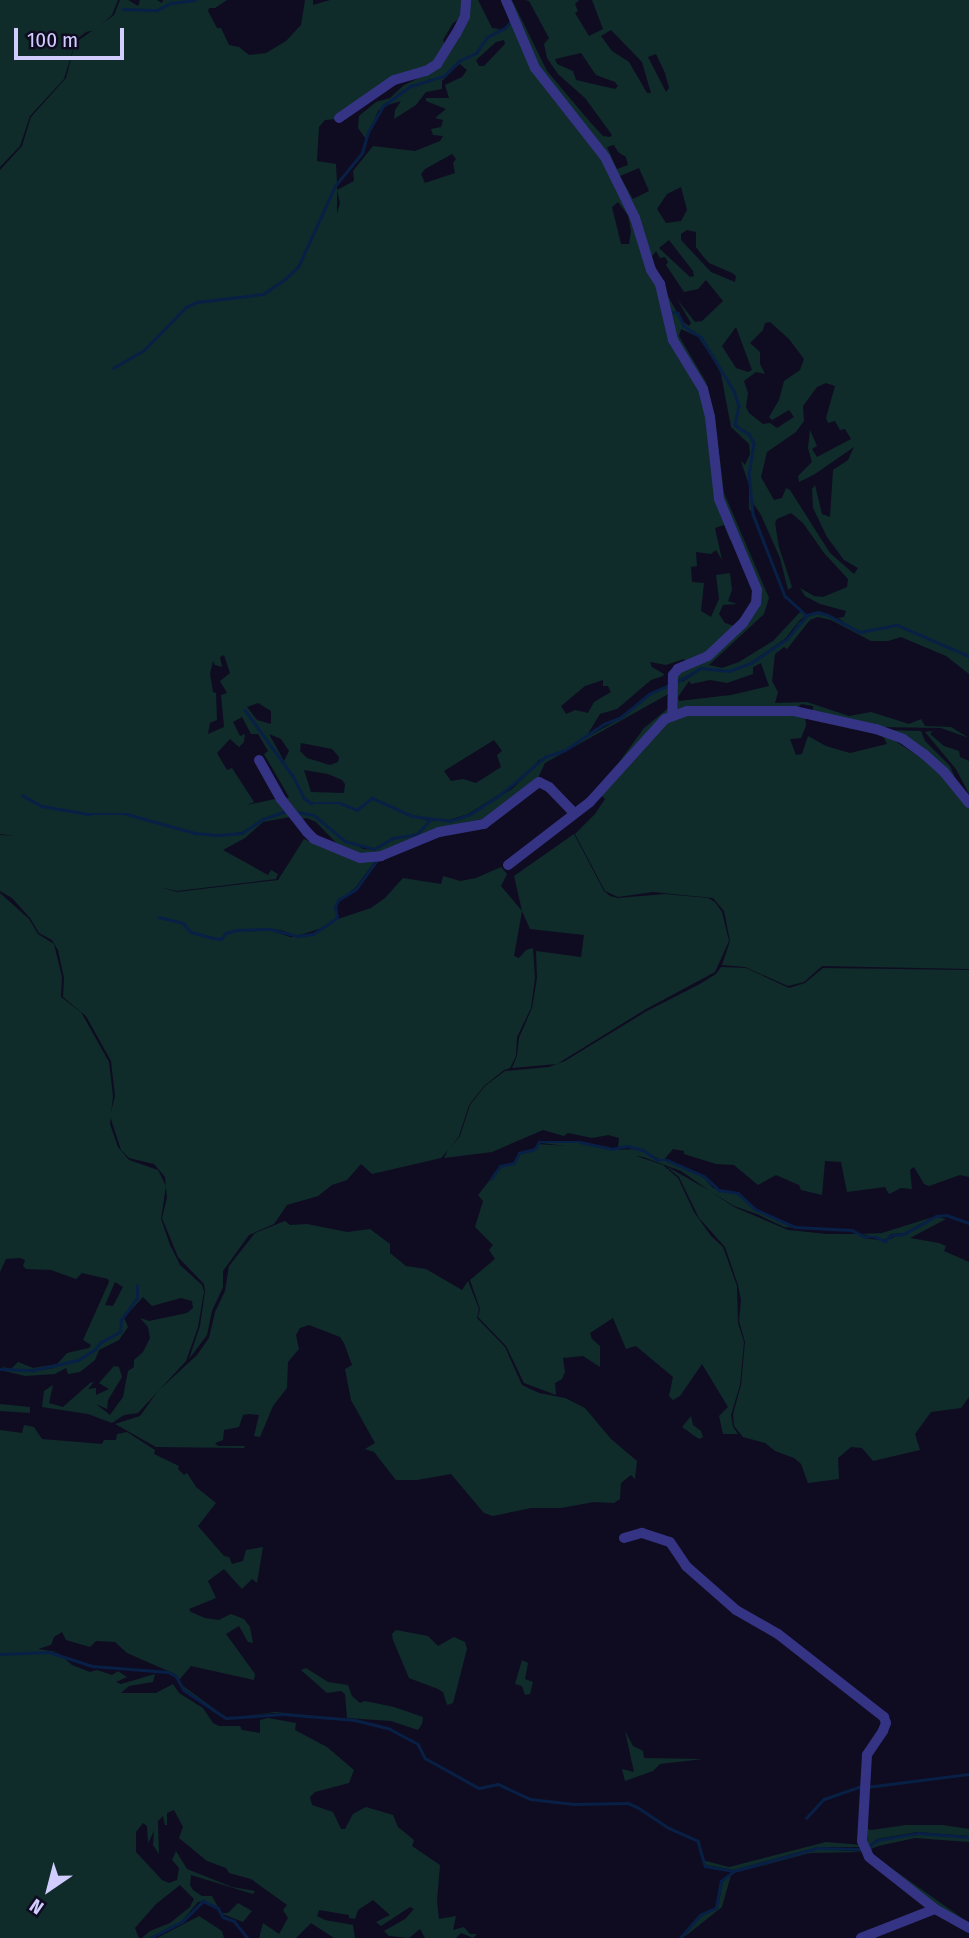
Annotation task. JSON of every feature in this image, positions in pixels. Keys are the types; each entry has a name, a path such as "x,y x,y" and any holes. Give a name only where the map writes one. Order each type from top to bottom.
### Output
{"street":[{"path":"339,118 394,80 426,71 437,64 465,16 466,0"},
{"path":"506,0 535,68 605,157 635,218 651,270 660,284 673,340 699,379 703,390 710,417 719,499 757,590 756,603 743,623 708,656 678,669 673,676 672,714"},
{"path":"508,865 604,789 656,728 672,714 687,711 794,711 876,729 903,739 924,754 944,772 969,803"},
{"path":"259,760 281,799 307,832 314,838 360,858 381,856 439,832 484,824 539,782 549,786 573,813"},
{"path":"624,1538 642,1533 670,1542 686,1566 736,1610 778,1633 884,1717 886,1723 883,1731 867,1755 862,1841 869,1857 935,1909 969,1928"},
{"path":"861,1938 935,1909"}],"green space":[{"path":"0,0 118,0 112,15 95,30 86,32 76,40 64,79 30,116 20,146 0,167"},
{"path":"120,0 128,0 138,6 140,0 157,0 162,3 163,0 227,0 208,11 217,28 221,28 229,45 239,47 249,55 266,53 286,41 301,25 305,0 313,0 313,5 330,0 465,0 464,16 453,23 443,40 446,47 432,66 394,80 336,119 325,120 319,127 317,161 336,164 337,182 315,234 337,183 337,190 354,181 353,171 373,146 415,151 440,141 443,136 433,135 431,129 441,127 443,120 435,118 446,109 426,101 426,98 449,98 445,85 462,77 467,70 460,64 457,66 442,81 442,89 426,92 416,105 394,119 395,110 401,101 384,106 378,111 366,139 358,128 359,116 376,102 390,98 404,85 436,70 463,25 470,0 478,0 492,28 500,29 494,31 506,28 513,20 534,68 563,100 598,148 634,219 650,270 659,285 672,341 699,379 709,418 716,491 736,539 730,540 724,525 715,528 722,560 716,550 711,554 696,552 697,566 691,567 692,582 704,583 701,611 711,617 719,599 716,575 730,573 732,590 728,601 737,604 723,605 719,614 725,623 734,626 734,631 707,655 688,665 684,659 666,665 650,662 663,676 651,680 617,709 600,714 586,737 564,750 625,716 656,690 669,686 672,692 545,763 538,778 486,818 436,829 373,857 345,852 316,822 307,818 300,819 296,813 299,813 283,800 289,797 264,754 268,751 258,734 251,734 242,717 233,722 240,736 245,734 244,742 239,747 230,739 217,753 227,770 232,768 254,802 247,805 275,799 278,802 282,800 291,810 263,819 242,832 228,834 242,833 264,820 279,814 291,812 295,816 263,822 245,838 223,850 268,875 271,870 278,874 276,879 177,891 159,887 177,892 278,880 304,839 356,861 376,860 355,888 338,901 334,907 337,918 325,927 297,936 270,929 242,932 270,930 290,937 309,936 325,928 338,919 371,908 385,898 403,878 441,884 443,876 460,881 476,878 501,867 507,874 501,886 522,911 514,956 519,958 526,950 533,948 535,978 531,1008 517,1037 516,1056 510,1068 504,1070 484,1086 469,1105 459,1136 450,1149 460,1136 470,1105 485,1086 505,1071 549,1067 565,1061 647,1011 700,984 716,974 721,967 746,968 789,988 805,983 823,968 969,970 969,1177 960,1175 929,1186 924,1184 914,1167 910,1170 912,1189 901,1188 889,1194 885,1187 847,1192 841,1162 825,1161 822,1195 801,1190 799,1185 776,1175 758,1185 734,1165 716,1164 684,1154 684,1151 673,1149 663,1161 636,1147 618,1148 619,1138 608,1135 592,1138 568,1133 564,1136 543,1130 492,1152 444,1158 448,1150 441,1158 372,1174 361,1164 347,1180 332,1185 318,1196 287,1205 274,1224 249,1235 223,1271 223,1287 212,1311 207,1335 189,1359 200,1326 205,1291 204,1284 178,1257 162,1218 167,1198 165,1177 154,1164 129,1158 121,1150 110,1116 115,1096 111,1061 86,1016 63,997 64,978 58,950 52,940 39,933 12,898 0,891 0,835 14,836 0,834 0,170 22,146 31,117 66,78 75,43 114,15","holes":["504,40 505,44 484,66 479,66 476,60 496,42","433,78 408,89 384,106 402,91","452,154 456,159 453,163 455,173 425,183 421,174","337,190 340,203 337,214","618,202 628,215 631,231 629,244 621,244 612,207","224,655 230,673 220,681 227,693 221,695 224,727 208,734 210,723 217,720 216,693 213,692 210,674 213,661 215,665 222,667 220,657","603,680 603,686 608,686 611,692 594,702 588,713 575,710 566,714 561,706 585,686","258,703 271,711 271,724 257,720 247,707","269,734 281,739 289,751 284,761","494,740 502,751 497,755 501,767 476,783 463,779 451,781 444,771","301,743 332,749 339,757 338,762 330,765 307,758 300,751","564,750 542,760 512,789 460,820 431,821 417,835 395,839 374,850 363,849 355,844 373,849 393,838 416,834 429,821 412,816 449,820 468,814 519,782 539,760","304,770 328,774 342,780 345,784 344,793 311,792"]},
{"path":"512,0 547,71 603,136 610,137 612,135 585,98 558,74 547,58 544,44 549,38 529,1 525,0 579,0 575,4 578,11 575,13 589,36 603,29 592,0 969,0 969,674 946,656 901,637 888,641 871,641 831,620 818,617 810,620 787,649 784,647 775,654 772,681 778,692 775,703 807,702 849,716 871,712 909,724 921,719 925,726 951,727 969,738 941,728 878,727 813,711 813,706 801,704 798,708 675,711 674,684 702,669 728,672 752,664 788,639 798,623 811,615 823,613 854,629 838,618 844,617 846,611 820,604 805,596 800,588 814,596 823,597 847,587 848,579 824,553 803,523 791,513 777,519 775,523 779,547 792,587 788,590 780,558 761,515 753,503 753,514 749,509 749,485 741,461 745,465 750,454 749,444 731,427 721,374 698,337 681,329 679,336 706,382 714,412 724,493 769,598 764,614 709,665 722,668 739,662 773,641 801,611 806,615 798,622 786,638 750,663 730,671 700,668 673,683 674,676 700,663 760,598 724,500 714,420 680,349 665,291 682,321 689,326 691,323 677,299 695,322 702,321 723,301 706,280 698,289 684,292 666,265 668,262 665,257 660,258 656,251 652,256 605,156 545,77 513,14","holes":["611,30 642,62 651,93 647,93 629,62 612,51 601,36","581,53 596,75 615,82 618,86 615,89 576,80 573,71 557,64 555,59","656,54 669,88 666,92 648,57","614,145 618,152 626,157 628,165 617,169 607,147","639,168 649,191 633,199 620,176","681,187 687,210 681,221 666,223 657,209 667,194","687,230 696,232 696,247 702,255 709,263 736,276 735,282 711,272 681,240 681,234","669,240 694,276 690,277 659,248","770,322 789,339 804,359 800,370 784,381 779,400 769,417 772,420 789,410 794,417 777,428 770,423 763,424 749,413 746,407 748,393 744,381 756,372 765,374 760,364 760,352 750,343 763,330 765,323","736,327 752,370 748,372 736,368 722,346","826,383 835,386 826,418 828,423 835,421 840,430 845,429 851,439 817,457 812,449 817,446 810,430 808,448 812,462 798,476 799,482 854,447 848,460 833,470 830,517 822,514 815,485 812,489 813,508 827,537 844,560 858,568 854,574 830,553 790,490 786,488 782,498 774,500 761,477 767,452 796,432 804,421 803,406 817,387","761,663 769,686 731,695 679,701 678,697 689,681 691,684 710,680 727,683 753,674 753,667"]},
{"path":"671,706 670,711 609,776 644,728"},
{"path":"681,714 805,714 806,726 801,738 790,739 796,755 802,754 808,736 826,746 850,753 887,744 881,732 932,765 969,807 969,969 822,966 804,982 788,986 745,967 722,965 730,941 724,911 713,898 653,892 618,897 605,891 575,834 595,814 605,799 601,795 664,722"},
{"path":"883,730 921,731 925,741 950,766 956,780"},
{"path":"933,731 930,734 944,746 959,751 960,757 969,761 969,794 956,769 925,732"},
{"path":"574,834 604,891 610,896 618,898 665,894 708,898 715,902 722,912 729,941 715,972 646,1009 557,1064 512,1068 517,1056 519,1038 532,1008 537,978 536,951 581,957 584,935 530,929 522,911 514,876"},
{"path":"0,893 29,919 38,934 54,944 62,977 61,997 81,1012 109,1062 113,1096 110,1124 118,1147 129,1160 158,1170 166,1186 161,1219 170,1245 180,1265 202,1285 204,1291 198,1327 186,1361 138,1413 124,1415 112,1423 88,1414 42,1407 44,1391 53,1385 49,1403 63,1407 90,1383 94,1382 88,1389 96,1388 96,1395 109,1389 99,1383 114,1366 119,1367 122,1377 108,1400 107,1409 96,1404 110,1415 123,1397 128,1371 134,1367 134,1360 143,1352 150,1338 148,1327 140,1318 149,1321 187,1313 193,1308 192,1301 181,1298 152,1306 143,1297 124,1318 128,1327 119,1340 99,1350 95,1360 80,1372 68,1374 66,1368 55,1374 25,1376 0,1370 34,1371 55,1368 9,1370 0,1366 11,1369 18,1362 33,1368 57,1364 67,1353 89,1348 91,1345 83,1340 109,1282 108,1279 82,1273 76,1279 51,1270 26,1269 23,1266 25,1260 20,1258 6,1259 0,1272","holes":["115,1282 123,1287 113,1306 105,1305"]},
{"path":"580,1142 611,1150 639,1149 657,1161 667,1160 703,1177 713,1188 739,1195 755,1210 791,1227 856,1233 784,1227 734,1206 681,1171 643,1157 636,1156 663,1165 678,1178 694,1212 711,1236 723,1247 737,1286 738,1323 744,1342 740,1385 731,1415 733,1427 738,1434 723,1434 719,1416 728,1407 702,1364 680,1396 673,1400 669,1396 673,1377 636,1346 626,1349 613,1318 590,1333 600,1346 600,1367 583,1356 563,1358 565,1372 562,1379 555,1383 556,1395 524,1383 506,1346 478,1317 480,1309 470,1280 495,1259 489,1250 493,1245 475,1227 483,1201 478,1195 501,1166 514,1163 519,1153 535,1149 538,1144 566,1146 541,1143"},
{"path":"666,1166 734,1207 788,1230 858,1234 864,1238 886,1241 937,1217 946,1219 910,1238 939,1243 946,1246 944,1251 969,1262 969,1397 961,1408 931,1412 915,1434 920,1450 873,1461 862,1448 851,1447 838,1458 839,1479 808,1483 801,1464 794,1458 775,1451 765,1443 743,1437 734,1426 733,1414 741,1385 745,1342 739,1321 741,1300 738,1285 725,1247 699,1218 679,1177"},
{"path":"933,1217 904,1233 891,1234 885,1240 861,1234 882,1233"},
{"path":"285,1221 290,1225 307,1224 347,1232 370,1229 390,1244 390,1253 406,1266 426,1269 462,1290 468,1281 479,1309 477,1318 505,1347 522,1385 539,1393 565,1398 585,1408 611,1439 637,1461 635,1479 631,1475 621,1483 620,1499 614,1503 594,1502 561,1508 531,1508 493,1516 484,1513 451,1474 417,1480 396,1480 374,1452 365,1449 375,1443 351,1400 345,1369 352,1365 344,1343 340,1337 309,1325 300,1328 296,1335 299,1349 288,1362 287,1388 273,1406 260,1437 254,1436 259,1415 249,1414 243,1415 239,1427 224,1430 223,1440 215,1443 218,1446 245,1446 244,1448 156,1447 115,1424 140,1416 158,1391 197,1355 209,1338 215,1312 225,1291 229,1266 255,1233"},
{"path":"0,1404 30,1407 30,1413 0,1411"},
{"path":"691,1416 693,1425 701,1431 703,1437 699,1439 682,1427"},
{"path":"24,1425 34,1427 42,1439 102,1444 104,1440 116,1440 117,1434 127,1432 155,1450 154,1454 179,1466 178,1469 184,1475 187,1473 196,1487 216,1503 198,1526 224,1556 229,1557 232,1564 243,1561 246,1550 263,1547 257,1583 252,1579 242,1589 224,1569 208,1581 216,1598 189,1609 205,1618 219,1620 231,1614 244,1619 250,1627 253,1643 248,1642 239,1626 226,1634 255,1674 254,1680 191,1666 179,1680 220,1715 228,1718 218,1715 184,1690 175,1674 127,1653 115,1642 96,1641 90,1647 66,1640 62,1632 54,1637 51,1645 38,1649 58,1652 0,1654 0,1430 22,1433"},
{"path":"396,1630 428,1636 438,1646 454,1637 465,1642 467,1649 453,1703 447,1705 443,1692 438,1689 409,1678 393,1640 392,1634"},
{"path":"58,1653 72,1665 90,1672 97,1670 112,1675 118,1671 127,1677 116,1682 121,1684 155,1674 153,1682 129,1686 121,1693 156,1693 173,1684 179,1693 203,1708 213,1723 219,1726 240,1726 242,1730 260,1733 260,1720 268,1718 296,1723 295,1730 327,1747 354,1770 349,1783 315,1792 310,1797 312,1805 333,1812 341,1829 345,1829 353,1814 366,1807 393,1815 398,1827 414,1840 412,1846 440,1865 437,1901 439,1919 456,1916 453,1930 464,1927 470,1934 477,1934 473,1938 461,1933 456,1938 425,1938 420,1929 409,1938 389,1936 384,1931 405,1919 414,1909 410,1907 381,1926 376,1922 390,1915 373,1900 358,1910 355,1919 349,1918 349,1915 319,1910 317,1916 325,1920 353,1925 355,1938 334,1938 311,1923 296,1938 259,1938 263,1923 279,1934 288,1918 283,1910 287,1905 251,1879 229,1873 226,1868 207,1861 179,1838 183,1827 174,1810 167,1813 167,1825 163,1816 158,1821 159,1854 153,1845 154,1831 148,1843 147,1826 143,1823 136,1832 136,1852 162,1880 169,1883 177,1880 179,1868 172,1860 176,1851 187,1869 232,1887 255,1891 253,1894 191,1875 190,1885 193,1890 202,1896 212,1896 218,1907 204,1901 198,1902 182,1921 149,1938 142,1938 150,1931 170,1923 190,1907 194,1899 180,1885 156,1904 135,1928 139,1938 0,1938 0,1655"},
{"path":"522,1660 528,1663 525,1679 533,1682 530,1694 525,1695 522,1686 515,1684"},
{"path":"306,1668 328,1682 348,1685 352,1696 360,1703 365,1701 394,1707 423,1717 422,1724 418,1730 391,1721 347,1718 345,1694 341,1691 327,1693 301,1670"},
{"path":"275,1712 345,1719 272,1713 239,1717"},
{"path":"625,1731 633,1746 643,1751 644,1758 703,1759 660,1764 653,1771 625,1781 622,1769 634,1772"},
{"path":"865,1812 868,1829 871,1830 906,1825 943,1825 969,1829 969,1836 917,1832 877,1839 868,1846"},
{"path":"931,1834 969,1838 969,1842 915,1838 871,1849 873,1855 969,1923 942,1909 871,1856 868,1849 878,1841 891,1837"},
{"path":"826,1842 863,1847 818,1847 734,1870 706,1865 702,1860 729,1867"},
{"path":"819,1849 865,1852 810,1853 734,1873"},
{"path":"731,1875 722,1907 683,1938 701,1916 718,1907 723,1881"},
{"path":"238,1903 252,1911 243,1922 220,1913 228,1913"},
{"path":"199,1916 222,1931 224,1938 157,1938"}],"waterway":[{"path":"123,9 157,10 171,3 195,0"},
{"path":"113,368 144,350 186,307 197,302 263,294 285,279 298,267 335,186 362,153 368,132 383,106 411,86 444,76 459,61 476,53 487,37 505,28 512,20"},
{"path":"673,312 678,313 684,326 701,337 734,391 739,406 735,425 749,434 754,443 749,473 753,514 785,596 806,615"},
{"path":"675,683 701,668 729,671 751,663 787,639 807,615 818,612 860,632 897,625 969,656"},
{"path":"245,710 293,776 304,798 311,803 340,803 357,810 372,798 412,816 450,821 469,815 500,795 545,757 565,750 604,724 621,717 649,694 669,685"},
{"path":"22,795 42,806 89,814 127,814 195,833 219,835 242,833 263,819 286,811"},
{"path":"296,812 314,815 345,841 374,849 393,838 417,834 430,820"},
{"path":"159,917 183,923 191,932 221,939 226,933 237,930 270,929 298,936 313,934 337,918 335,907 338,900 356,889 377,860"},
{"path":"491,1179 500,1166 514,1163 519,1153 535,1149 539,1142 580,1142 612,1149 628,1146 704,1176 719,1190 738,1193 755,1209 795,1227 852,1230 865,1237 885,1241 892,1235 904,1234 936,1216 946,1215 969,1223"},
{"path":"0,1369 34,1370 78,1360 101,1342 120,1332 121,1320 137,1298 137,1286"},
{"path":"0,1654 49,1652 92,1666 168,1672 176,1676 184,1690 226,1718 283,1714 355,1720 390,1729 418,1744 425,1758 479,1788 498,1784 530,1799 574,1804 628,1803 669,1828 698,1841 705,1866 734,1871 818,1848 860,1849"},
{"path":"867,1787 969,1774"},
{"path":"806,1818 824,1799 861,1786"},
{"path":"867,1847 878,1840 918,1833 969,1837"},
{"path":"680,1938 700,1915 716,1908 721,1881 733,1872"},
{"path":"150,1938 182,1922 203,1901 218,1908 223,1917 234,1921 248,1938"}]}
